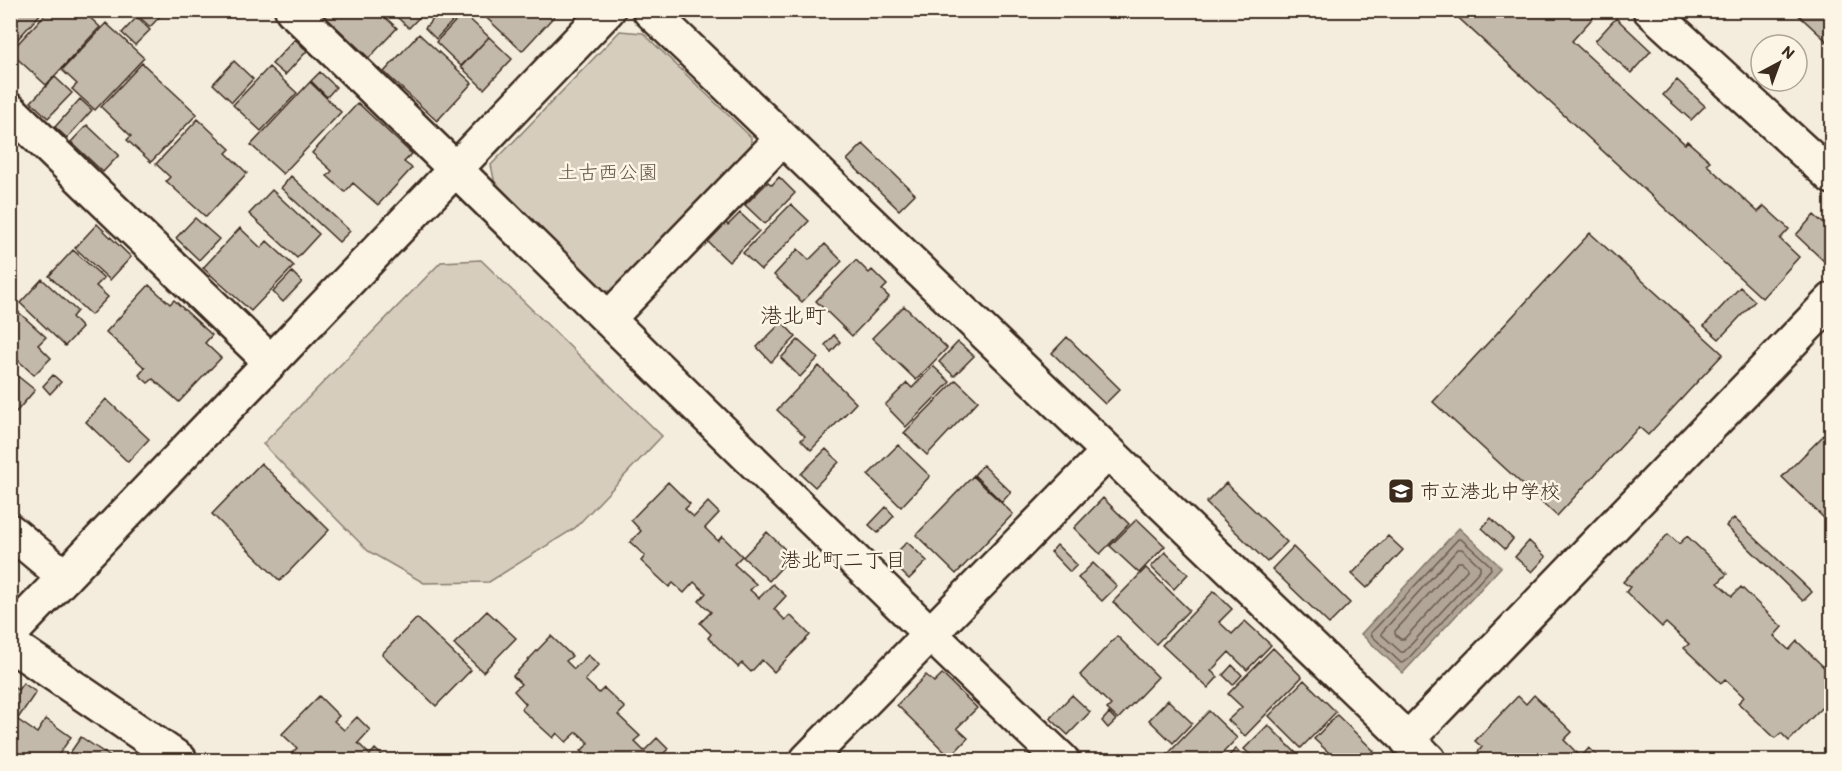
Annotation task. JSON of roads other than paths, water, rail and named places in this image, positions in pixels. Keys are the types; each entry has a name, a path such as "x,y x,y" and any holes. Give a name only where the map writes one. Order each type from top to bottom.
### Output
{"street":[{"path":"292,10 456,168 929,635 1062,760"},
{"path":"10,634 608,10"},
{"path":"649,10 1108,452 1412,751 1832,300"},
{"path":"1650,10 1832,177"},
{"path":"10,110 271,362"},
{"path":"608,319 782,139"},
{"path":"807,760 1108,452"},
{"path":"10,531 65,577"},
{"path":"10,644 180,760"}],"water":[{"path":"1459,528 1501,567 1403,673 1361,634"}],"place":[{"name":"市立港北中学校","path":"1401,491"}],"district":[{"name":"港北町","path":"793,315"},
{"name":"港北町二丁目","path":"843,559"}],"park label":[{"name":"土古西公園","path":"608,172"}]}
